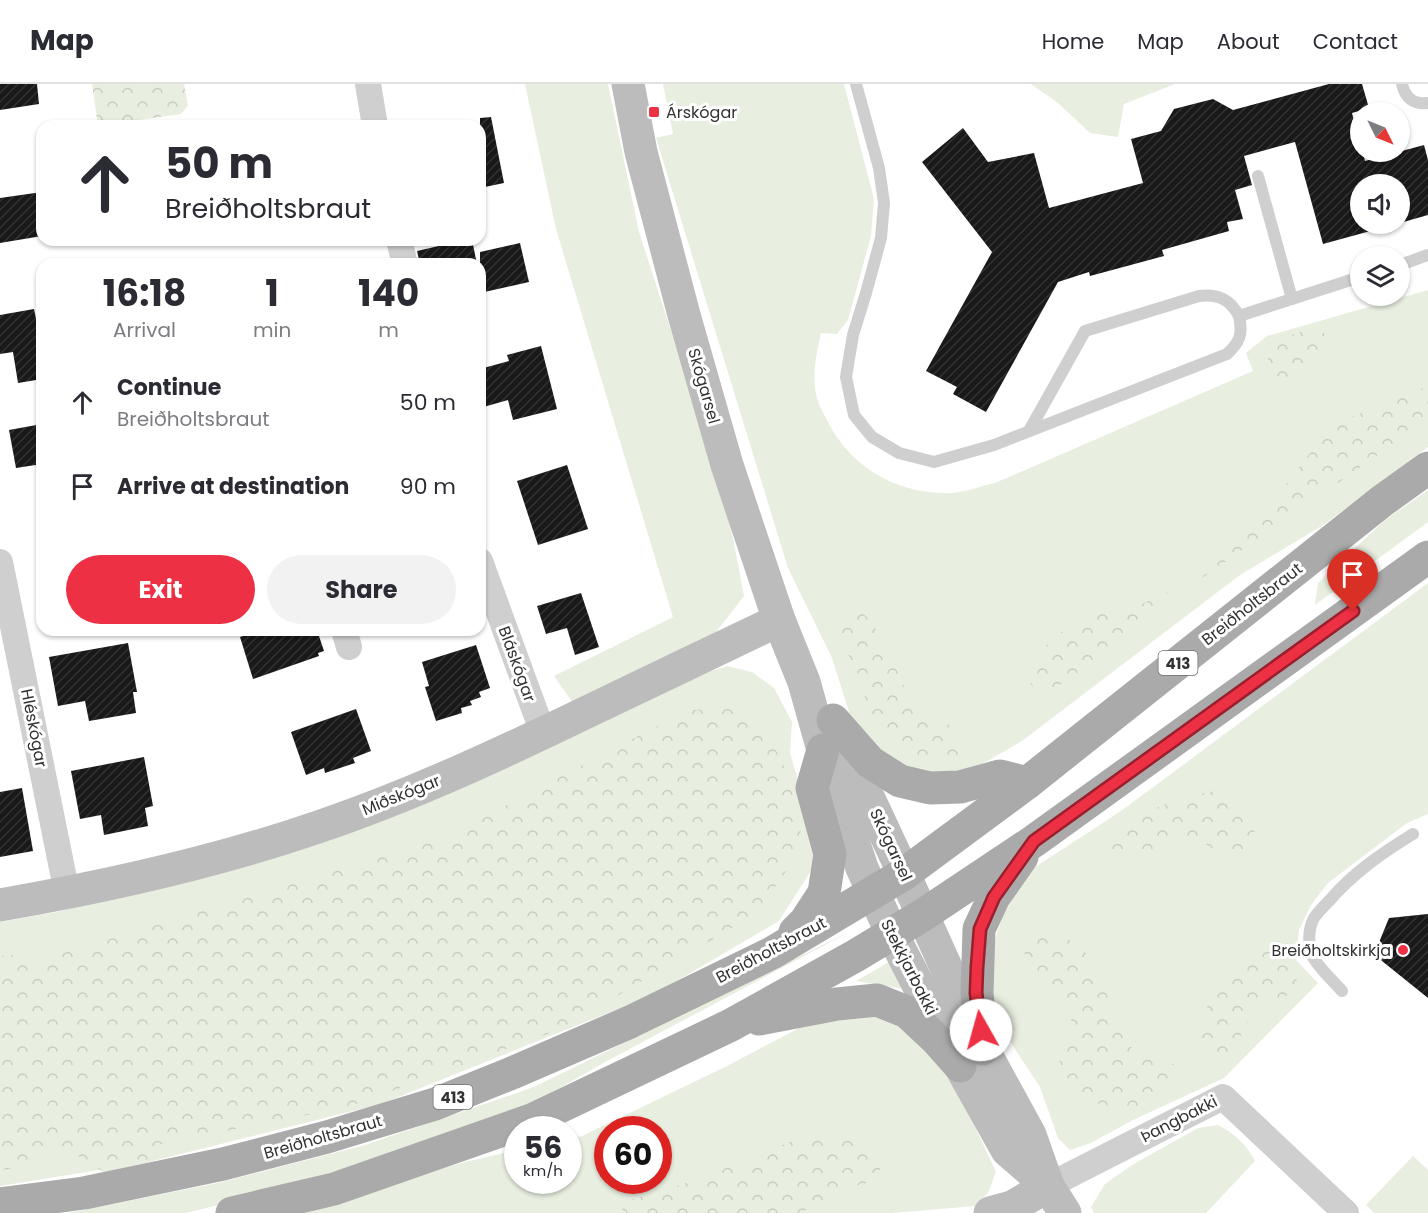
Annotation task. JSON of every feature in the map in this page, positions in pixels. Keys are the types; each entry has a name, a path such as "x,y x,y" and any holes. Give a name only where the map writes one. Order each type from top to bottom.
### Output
{"main road":[{"name":"Breiðholtsbraut","path":"0,1204 84,1193 223,1164 327,1137 435,1104 630,1022 772,953 904,874 1027,783 1382,501 1428,468"},
{"path":"232,1213 334,1189 534,1119 730,1025 892,934 1034,841 1428,557"},
{"path":"772,953 805,922 824,893 830,854 812,788 828,735 900,781 930,788 960,787 1000,776 1027,783"},
{"path":"730,1025 837,1004 877,1000 907,1012 938,1041 972,1058 980,929 994,897 1034,841"}],"street":[{"path":"368,84 374,120"},
{"name":"Skógarsel","path":"628,84 641,152 687,327 727,465 779,620 828,735 904,874 923,915"},
{"name":"Hléskógar","path":"0,562 67,893"},
{"name":"Bláskógar","path":"486,577 543,733"},
{"name":"Miðskógar","path":"0,905 155,874 321,826 462,770 779,620"},
{"name":"Skógarsel","path":"828,735 862,868 873,893"},
{"name":"Stekkjarbakki","path":"873,893 892,934 972,1058"},
{"name":"Stekkjarbakki","path":"923,915 1006,1150 1048,1186 1065,1213"},
{"name":"Þangbakki","path":"1048,1186 1223,1097 1346,1213"},
{"path":"990,1213 1012,1207 1048,1186"}],"lane":[{"path":"856,84 879,168 884,203 881,238 853,335 846,376 854,414 872,437 899,453 934,462 994,445 1227,354 1235,347 1240,337 1239,316 1227,300 1209,295 1199,296 1085,331 1029,431"},
{"path":"1402,84 1410,99 1416,103 1428,103"},
{"path":"1258,176 1292,299"},
{"path":"1410,261 1428,255"},
{"path":"1239,316 1350,280"},
{"path":"1342,991 1313,957 1309,937 1314,919 1356,874 1383,852 1413,834"}],"green space":[{"path":"92,84 184,84 188,106 181,114 140,120 97,120"},
{"path":"525,84 608,84 639,232 720,482 744,596 713,636 573,703 554,676 673,617 556,229"},
{"path":"663,84 844,84 874,199 871,236 848,320 837,334 821,333 815,367 815,388 824,415 847,451 861,464 893,483 929,492 955,493 995,483 1253,371 1246,353 1267,336 1372,306 1410,306 1410,295 1428,290 1428,447 1325,524 1240,575 1022,741 977,767 950,775 912,773 855,731 832,658 788,568 656,138 673,134"},
{"path":"1031,84 1175,84 1124,104 1118,137 1090,133 1058,103"},
{"path":"1315,327 1325,334 1325,349 1311,368 1291,378 1273,376 1267,367 1269,350 1286,337"},
{"path":"1428,386 1428,420 1119,636 1067,682 1047,690 1035,690 1028,680 1036,656 1054,637 1085,617 1134,608 1167,592 1234,547 1332,425"},
{"path":"1428,490 1428,522 1315,605 1318,583 1385,520"},
{"path":"1428,583 1428,814 1407,823 1328,883 1311,905 1299,930 1296,960 1318,983 1224,1078 1133,1120 1091,1143 1070,1150 1058,1138 1040,1087 1009,1040 995,1011 990,953 1003,916 1029,871 1121,811"},
{"path":"854,606 869,619 887,646 905,689 926,713 943,719 959,735 964,756 925,762 902,754 874,720 835,621"},
{"path":"727,666 752,672 774,688 792,722 790,753 811,824 814,866 779,921 653,995 381,1104 149,1162 0,1186 0,922 57,912 330,839 698,675"},
{"path":"735,709 757,717 782,761 802,824 796,857 756,914 561,1029 351,1106 161,1144 147,1163 104,1172 62,1146 21,1168 0,1170 0,957 6,955 48,958 445,837 688,710"},
{"path":"1214,791 1235,798 1255,829 1251,844 1240,855 1224,856 1201,841 1178,840 1130,857 1109,852 1106,841 1138,815 1184,797"},
{"path":"1033,929 1046,929 1065,936 1087,954 1107,991 1112,1015 1126,1042 1142,1058 1163,1058 1178,1067 1178,1080 1165,1096 1143,1108 1117,1112 1083,1097 1061,1070 1059,1054 1074,1032 1070,1015 1051,985 1029,968 1021,942"},
{"path":"853,930 607,1061 539,1100 336,1176 186,1213 68,1213 218,1183 365,1145 534,1087"},
{"path":"1277,941 1292,944 1299,975 1292,989 1281,1003 1262,1004 1250,1017 1245,1030 1225,1056 1212,1061 1204,1057 1199,1034 1219,977 1238,965 1252,945"},
{"path":"894,959 903,989 856,981"},
{"path":"878,1011 923,1042 963,1101 996,1172 988,1193 975,1206 893,1213 285,1213 504,1153 504,1194 582,1194 582,1136 594,1130 594,1194 672,1194 672,1116 623,1116 803,1026"},
{"path":"1218,1125 1240,1140 1255,1161 1206,1213 1094,1213 1091,1207 1105,1184 1132,1165 1198,1128"},
{"path":"810,1134 863,1143 881,1158 880,1174 865,1184 842,1188 801,1213 619,1213 630,1200 650,1194 672,1194 672,1187"},
{"path":"1413,1156 1428,1170 1428,1213 1374,1213 1366,1205"}],"building":[{"path":"0,84 37,84 39,104 0,110"},
{"path":"1329,84 1362,84 1367,102 1350,102 1350,162 1410,162 1410,149 1424,145 1428,160 1428,215 1410,220 1410,174 1350,174 1350,234 1360,234 1323,244 1295,142 1244,156 1252,185 1235,190 1243,219 1227,222 1229,231 1162,250 1164,256 1090,276 1089,272 1058,282 986,412 953,394 957,387 926,371 992,252 922,162 963,128 988,162 1034,153 1049,208 1143,183 1131,139 1161,131 1174,109 1213,99 1233,110"},
{"path":"491,117 504,183 486,187 486,120 480,120 480,118"},
{"path":"36,193 36,237 0,243 0,198"},
{"path":"520,243 529,282 486,292 486,258 480,258 480,252"},
{"path":"439,246 473,246 476,258 419,258 417,251"},
{"path":"34,309 36,380 18,383 13,352 0,354 0,315"},
{"path":"541,346 557,409 513,420 508,400 486,406 486,367 509,361 507,355"},
{"path":"36,425 36,465 16,468 9,430"},
{"path":"567,465 588,529 538,545 517,481"},
{"path":"581,593 599,647 575,655 567,628 546,634 537,606"},
{"path":"319,636 324,651 318,653 319,656 253,679 240,637"},
{"path":"128,643 137,692 133,692 136,713 89,721 85,701 58,706 49,657"},
{"path":"476,645 490,688 479,692 481,697 470,701 472,705 461,708 462,713 436,721 425,687 429,686 422,662"},
{"path":"356,709 371,751 353,758 355,763 325,773 324,768 306,775 291,732"},
{"path":"144,757 153,806 145,808 148,826 104,835 101,815 80,819 71,771"},
{"path":"22,788 33,851 0,857 0,792"},
{"name":"Breiðholtskirkja","path":"1428,914 1428,998 1377,957 1380,940 1389,918"}],"place":[{"name":"Árskógar","path":"654,112"},
{"name":"Breiðholtskirkja","path":"1403,950"}],"route":[{"path":"981,1030 976,993 980,929 994,897 1034,841 1353,611"}]}
